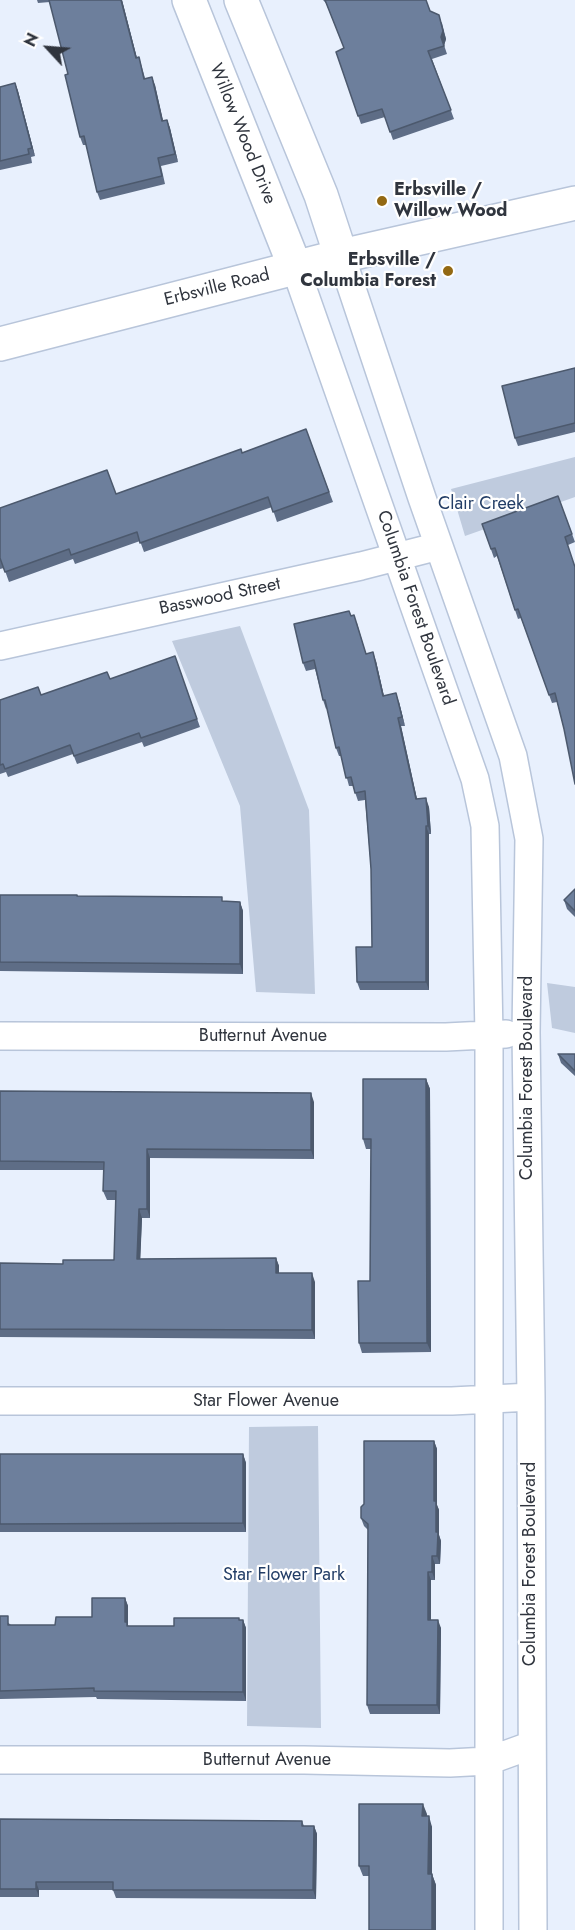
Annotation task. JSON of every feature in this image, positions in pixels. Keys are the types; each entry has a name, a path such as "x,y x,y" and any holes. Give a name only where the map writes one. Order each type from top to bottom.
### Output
{"main road":[{"name":"Willow Wood Drive","path":"189,0 295,267"},
{"path":"241,0 321,195 341,255"},
{"name":"Erbsville Road","path":"0,344 341,255 575,203"}],"street":[{"name":"Columbia Forest Boulevard","path":"341,255 439,546 513,756 529,839 526,1032 531,1397 533,1930"},
{"name":"Columbia Forest Boulevard","path":"295,267 475,780 485,826 489,1036 489,1930"},
{"name":"Basswood Street","path":"0,645 361,566 396,555 439,546"},
{"name":"Butternut Avenue","path":"0,1036 489,1036 526,1032"},
{"name":"Star Flower Avenue","path":"0,1401 440,1401 531,1397"},
{"name":"Butternut Avenue","path":"0,1760 304,1760 450,1763 488,1761 532,1745"}],"green space":[{"name":"Clair Creek","path":"575,457 575,497 465,536 451,489"},
{"path":"240,626 309,810 315,994 256,992 240,806 172,641"},
{"path":"547,983 575,987 575,1033 552,1028"},
{"name":"Star Flower Park","path":"318,1426 321,1728 247,1726 249,1427"}],"building":[{"path":"49,0 121,0 136,58 139,57 144,79 152,77 162,121 167,120 175,154 158,158 162,176 97,192 84,136 80,137 65,75 68,74"},
{"path":"325,0 426,0 430,11 439,15 443,31 441,37 444,46 428,51 451,110 390,132 382,109 358,116 336,52 344,48"},
{"path":"15,83 32,148 28,149 29,154 0,161 0,87"},
{"path":"575,368 575,423 515,438 502,386"},
{"path":"306,429 329,492 273,512 268,497 140,543 137,532 71,555 69,549 5,572 0,558 0,508 107,470 116,494 241,449 242,453"},
{"path":"558,496 572,534 565,537 575,567 575,784 555,693 549,695 518,609 515,610 495,548 491,549 482,524"},
{"path":"349,611 351,616 354,615 366,654 373,652 383,696 396,693 402,717 398,718 416,799 426,798 428,826 426,826 426,982 357,982 356,947 372,947 371,869 365,791 355,793 351,777 346,778 314,660 303,663 294,624"},
{"path":"175,656 197,719 141,738 139,733 74,756 70,745 5,769 3,764 0,765 0,700 38,687 41,695 107,672 110,679"},
{"path":"575,889 575,911 564,900"},
{"path":"0,895 222,897 222,901 240,902 240,964 0,962"},
{"path":"558,1054 575,1054 575,1071"},
{"path":"363,1079 426,1079 427,1343 359,1343 358,1281 370,1281 371,1139 363,1139"},
{"path":"0,1091 311,1093 311,1150 147,1149 147,1209 139,1209 137,1259 276,1258 276,1273 312,1273 312,1330 0,1329 0,1263 63,1264 63,1260 114,1260 116,1191 103,1191 104,1162 0,1161"},
{"path":"364,1441 434,1441 434,1501 436,1501 436,1532 438,1532 437,1556 432,1556 432,1572 428,1572 428,1620 438,1620 437,1705 367,1705 368,1524 361,1518 361,1507 364,1504"},
{"path":"0,1454 243,1454 243,1523 0,1524"},
{"path":"92,1598 125,1598 127,1626 174,1626 174,1618 239,1618 243,1620 243,1692 94,1691 94,1688 0,1691 0,1616 8,1616 8,1625 55,1625 56,1617 92,1617"},
{"path":"359,1804 423,1804 422,1816 429,1816 428,1874 432,1874 432,1930 369,1930 369,1866 359,1866"},
{"path":"0,1819 302,1821 302,1826 314,1826 313,1890 113,1890 113,1882 36,1882 36,1889 0,1889"}],"place":[{"name":"Erbsville / Willow Wood","path":"382,201"},
{"name":"Erbsville / Columbia Forest","path":"448,271"}]}
